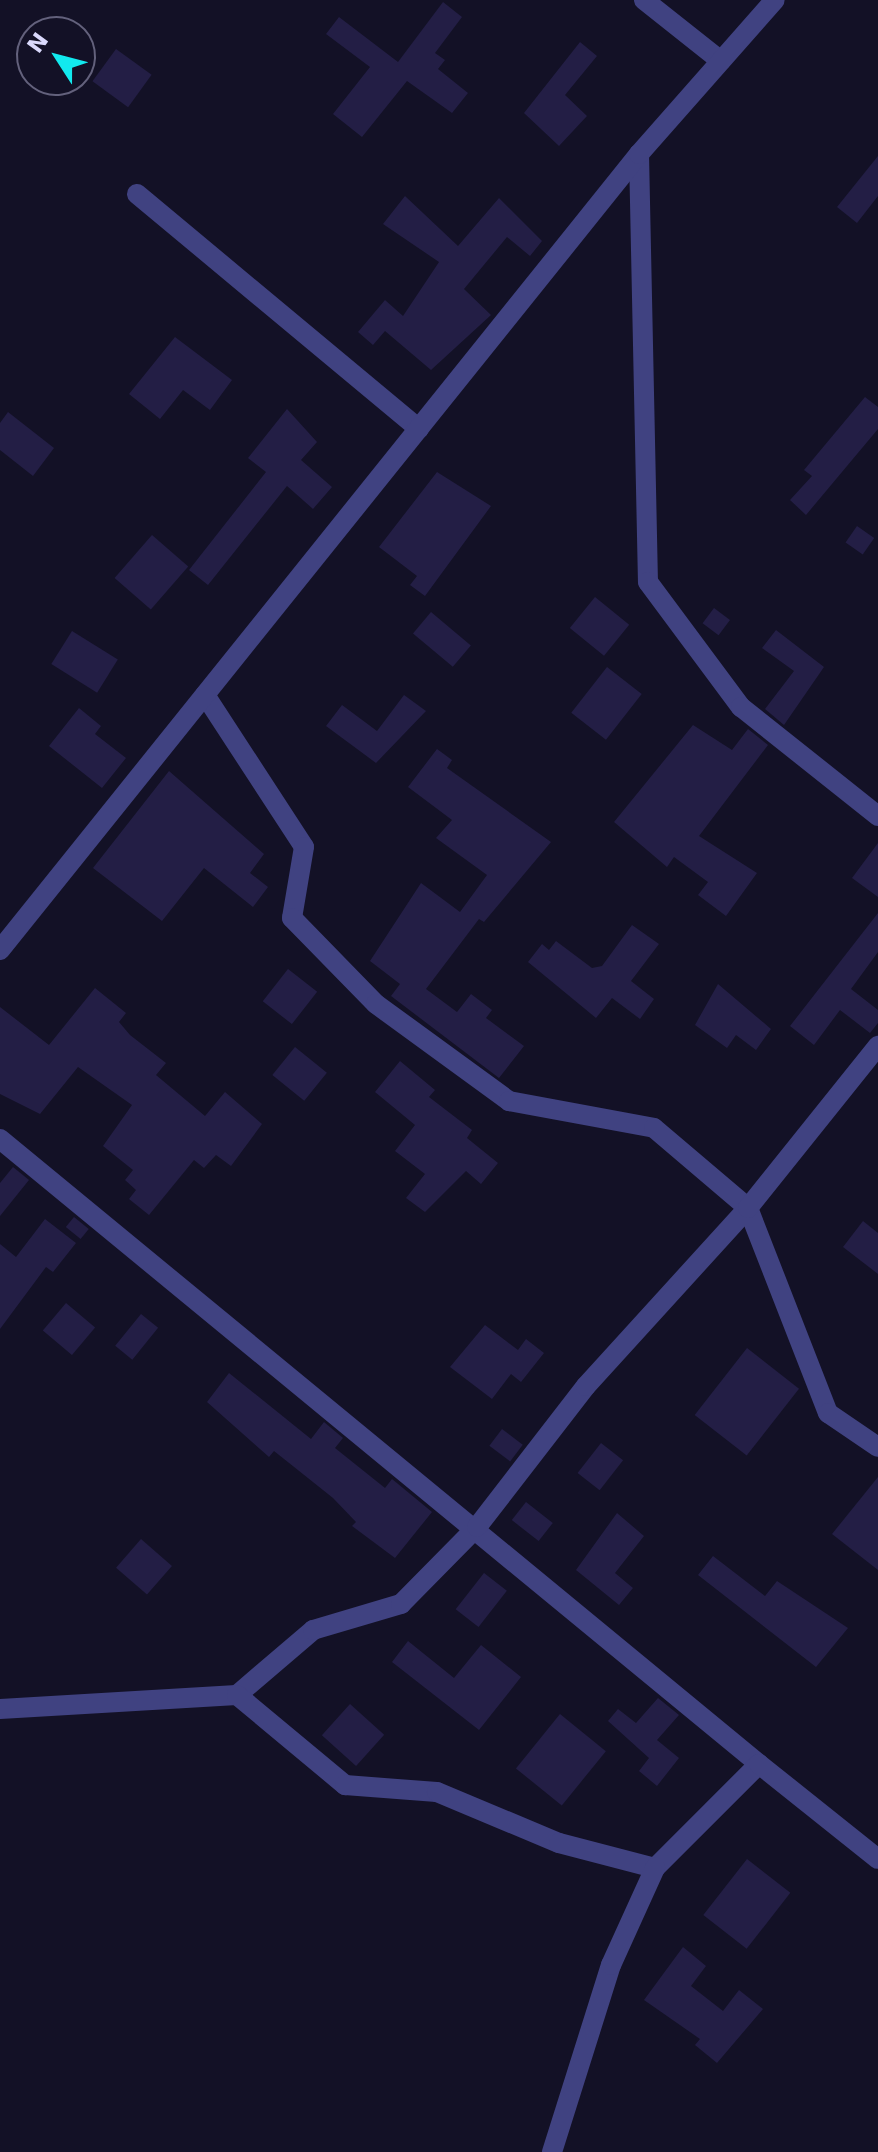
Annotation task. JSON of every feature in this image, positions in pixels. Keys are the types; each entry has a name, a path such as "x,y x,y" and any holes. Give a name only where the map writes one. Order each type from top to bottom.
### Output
{"street":[{"path":"644,0 721,61"},
{"path":"0,950 639,154 775,0"},
{"path":"639,154 648,582 741,707 878,816"},
{"path":"137,194 419,429"},
{"path":"205,695 304,847 292,918 376,1004 509,1101 654,1128 748,1208 828,1413 878,1447"},
{"path":"0,1709 237,1695 313,1630 401,1604 477,1527 586,1386 748,1208 878,1046"},
{"path":"0,1139 477,1527 759,1764 878,1859"},
{"path":"237,1695 345,1785 437,1792 559,1843 655,1868"},
{"path":"552,2152 611,1965 655,1868 759,1764"}],"building":[{"path":"443,2 462,17 435,53 445,60 438,69 468,93 452,113 407,81 362,137 333,114 370,67 326,34 339,17 398,62"},
{"path":"580,42 597,56 565,95 587,116 559,146 524,113"},
{"path":"116,49 152,75 128,107 96,84 96,77"},
{"path":"878,156 878,196 857,223 837,207"},
{"path":"405,196 458,246 499,198 542,241 530,256 507,237 464,289 491,315 431,370 385,331 373,345 358,332 385,300 403,316 439,262 383,224"},
{"path":"175,337 232,380 210,410 183,390 160,419 129,394"},
{"path":"865,397 878,407 878,429 806,515 790,500 812,476 804,470"},
{"path":"287,409 317,442 301,460 332,487 313,509 287,486 208,585 189,570 266,472 248,458"},
{"path":"8,412 54,448 33,476 0,450 0,423"},
{"path":"437,472 491,506 425,596 410,585 417,576 379,547"},
{"path":"857,526 874,538 863,554 846,542"},
{"path":"152,535 188,566 151,610 115,578"},
{"path":"595,597 629,625 604,656 570,628"},
{"path":"714,608 730,620 719,635 703,623"},
{"path":"431,612 471,645 453,667 413,633"},
{"path":"776,630 824,667 784,725 765,709 794,671 762,648"},
{"path":"72,631 118,660 97,693 51,664"},
{"path":"607,667 642,694 606,740 571,713"},
{"path":"404,695 426,711 376,763 326,726 342,705 377,731"},
{"path":"79,708 101,726 95,734 126,758 102,788 49,746"},
{"path":"693,725 732,750 748,729 768,745 699,836 757,873 726,916 698,895 708,882 674,857 667,867 614,822"},
{"path":"437,749 452,760 447,768 551,842 484,922 479,919 426,989 457,1012 471,994 492,1010 486,1018 524,1046 499,1078 391,996 400,984 370,961 421,883 460,912 487,875 436,838 452,820 408,787"},
{"path":"169,771 264,854 250,873 268,887 253,907 204,868 162,921 93,868"},
{"path":"878,843 878,897 852,878"},
{"path":"878,913 878,952 851,989 878,1010 878,1023 870,1033 840,1010 814,1045 790,1026"},
{"path":"632,925 659,944 631,981 654,999 640,1019 612,998 596,1018 528,962 542,944 549,950 556,941 592,968 602,966"},
{"path":"288,969 317,992 292,1024 263,1001"},
{"path":"718,984 771,1029 756,1050 736,1035 727,1048 695,1025"},
{"path":"95,988 126,1013 119,1022 130,1035 166,1063 156,1075 205,1116 225,1092 262,1124 231,1166 216,1155 204,1168 194,1160 149,1215 129,1199 136,1190 125,1180 133,1170 103,1146 132,1105 78,1067 40,1114 0,1094 0,1007 49,1045"},
{"path":"295,1047 327,1073 304,1101 272,1075"},
{"path":"400,1061 435,1090 429,1097 472,1130 467,1138 498,1163 481,1184 466,1171 425,1212 406,1198 425,1174 395,1151 415,1125 375,1092"},
{"path":"13,1167 29,1180 0,1216 0,1183"},
{"path":"74,1217 89,1229 81,1239 66,1227"},
{"path":"45,1219 76,1243 53,1272 46,1267 0,1329 0,1244 16,1257"},
{"path":"863,1221 878,1233 878,1274 843,1247"},
{"path":"66,1303 95,1327 72,1355 43,1331"},
{"path":"141,1314 158,1328 132,1360 115,1346"},
{"path":"485,1325 518,1350 526,1339 544,1353 521,1382 511,1374 492,1399 450,1367"},
{"path":"747,1348 799,1389 747,1456 695,1415"},
{"path":"229,1373 311,1439 324,1422 343,1438 335,1448 385,1488 392,1479 432,1512 395,1558 352,1526 356,1522 333,1498 274,1451 269,1457 207,1402"},
{"path":"502,1429 523,1445 510,1461 489,1446"},
{"path":"601,1443 623,1460 600,1490 578,1473"},
{"path":"878,1477 878,1570 832,1534"},
{"path":"526,1502 553,1523 539,1541 512,1520"},
{"path":"617,1513 644,1536 615,1573 633,1588 619,1605 576,1570"},
{"path":"141,1539 172,1566 147,1595 116,1568"},
{"path":"713,1556 765,1596 777,1581 848,1628 816,1667 698,1575"},
{"path":"484,1573 507,1591 479,1627 456,1609"},
{"path":"408,1641 454,1678 481,1645 521,1677 479,1730 392,1662"},
{"path":"658,1698 679,1715 657,1740 679,1758 657,1786 639,1771 649,1758 608,1721 618,1709 636,1723"},
{"path":"350,1704 384,1735 356,1766 322,1735"},
{"path":"560,1714 606,1751 562,1806 516,1768"},
{"path":"747,1859 790,1893 747,1949 703,1915"},
{"path":"683,1947 706,1966 691,1986 723,2011 739,1990 763,2009 717,2063 695,2045 700,2039 644,2000"}]}
